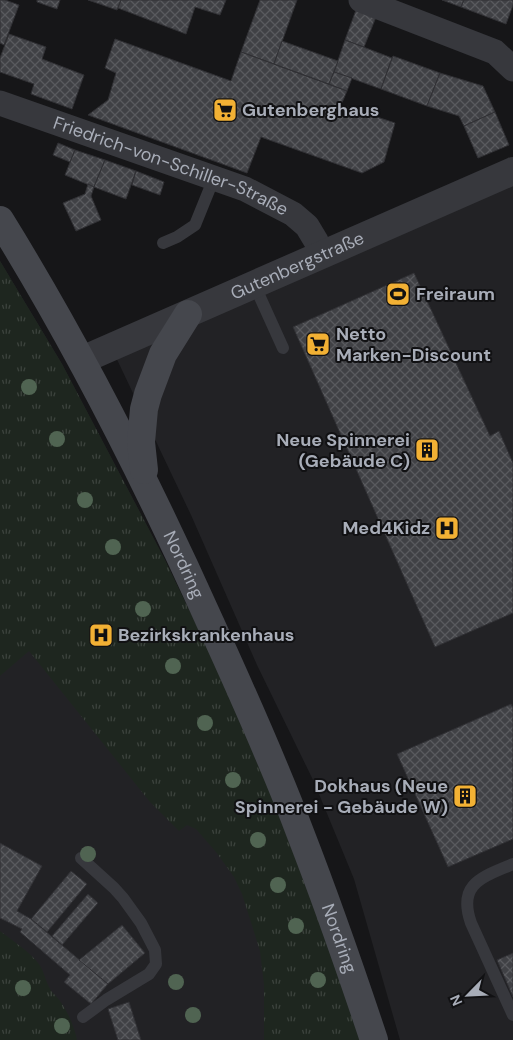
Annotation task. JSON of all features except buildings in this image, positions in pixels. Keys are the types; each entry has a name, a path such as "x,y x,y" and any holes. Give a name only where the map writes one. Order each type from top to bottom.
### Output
{"main road":[{"name":"Nordring","path":"0,220 82,360 178,550 257,727 301,833 374,1040"},
{"path":"145,482 141,442 144,409 163,354 188,314"}],"street":[{"path":"361,0 496,52 513,69"},
{"name":"Friedrich-von-Schiller-Straße","path":"0,103 245,189 293,214 307,226 322,254"},
{"name":"Gutenbergstraße","path":"82,360 513,171"}],"lane":[{"path":"163,243 177,237 195,225 214,178"},
{"path":"254,284 283,348"},
{"path":"81,858 118,893 141,923 155,950 156,964 149,974 106,1000 83,1017"},
{"path":"513,864 487,875 477,882 467,896 467,907 471,923 513,1015"}],"shaded area":[{"path":"513,172 513,1040 400,1040 354,879 314,782 257,665 191,515 112,349"},
{"name":"Bezirkskrankenhaus","path":"0,261 62,364 165,560 361,1040 0,1040"}],"green space":[{"path":"0,261 62,364 165,560 237,709 313,902 361,1040 264,1040 264,985 260,951 242,894 234,877 216,852 196,829 187,825 179,831 150,802 29,651 0,676"},
{"path":"0,931 26,950 39,964 50,989 68,1014 77,1040 0,1040"}],"place":[{"name":"Gutenberghaus","path":"225,110"},
{"name":"Freiraum","path":"398,294"},
{"name":"Netto Marken-Discount","path":"318,344"},
{"name":"Neue Spinnerei (Gebäude C)","path":"427,450"},
{"name":"Med4Kidz","path":"447,528"},
{"name":"Bezirkskrankenhaus","path":"101,635"},
{"name":"Dokhaus (Neue Spinnerei - Gebäude W)","path":"465,796"}]}
